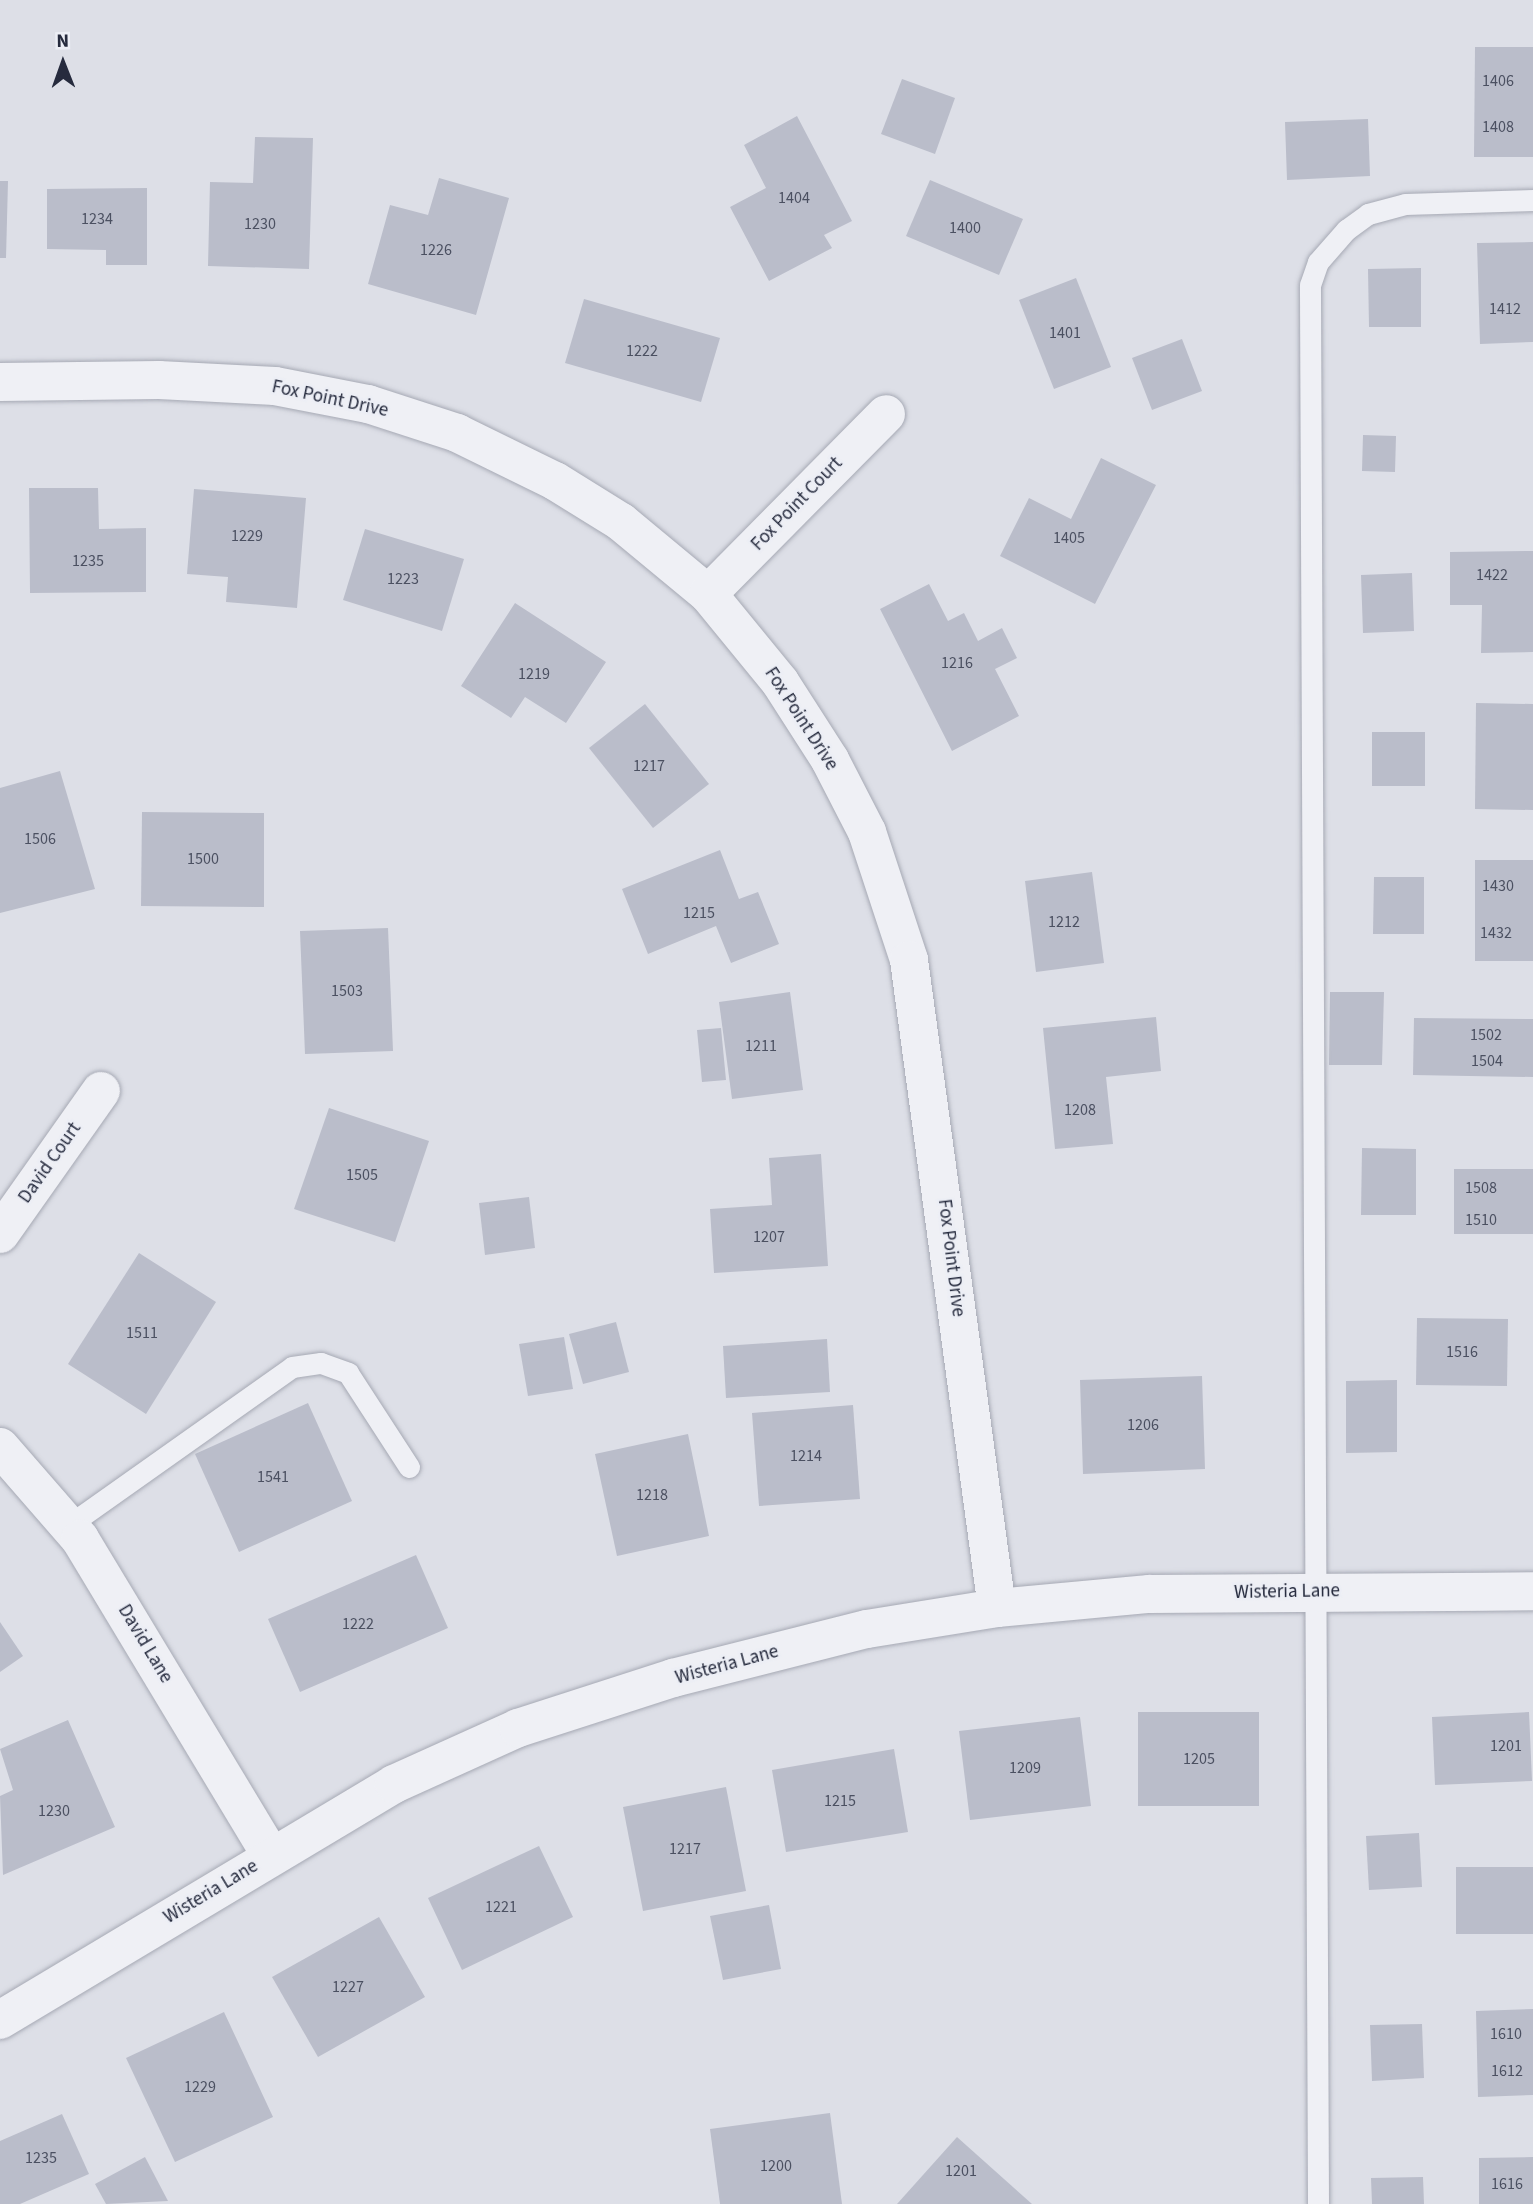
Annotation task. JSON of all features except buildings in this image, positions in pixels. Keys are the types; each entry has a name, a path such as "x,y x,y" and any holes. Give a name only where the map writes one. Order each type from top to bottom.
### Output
{"street":[{"name":"Fox Point Drive","path":"0,382 159,380 275,386 368,404 457,433 555,481 621,522 708,594 779,681 830,760 886,880 921,1025 997,1608"},
{"name":"Fox Point Court","path":"708,594 886,414"},
{"name":"David Court","path":"0,1234 101,1091"},
{"name":"David Lane","path":"0,1447 69,1525 121,1604 271,1856"},
{"name":"Wisteria Lane","path":"0,2020 394,1784 518,1728 673,1678 867,1629 997,1608 1149,1594 1533,1591"}],"lane":[{"path":"1318,2204 1313,1592 1310,285 1318,262 1346,230 1367,214 1405,204 1533,200"},
{"path":"69,1525 292,1367 321,1363 348,1373 409,1467"}]}
